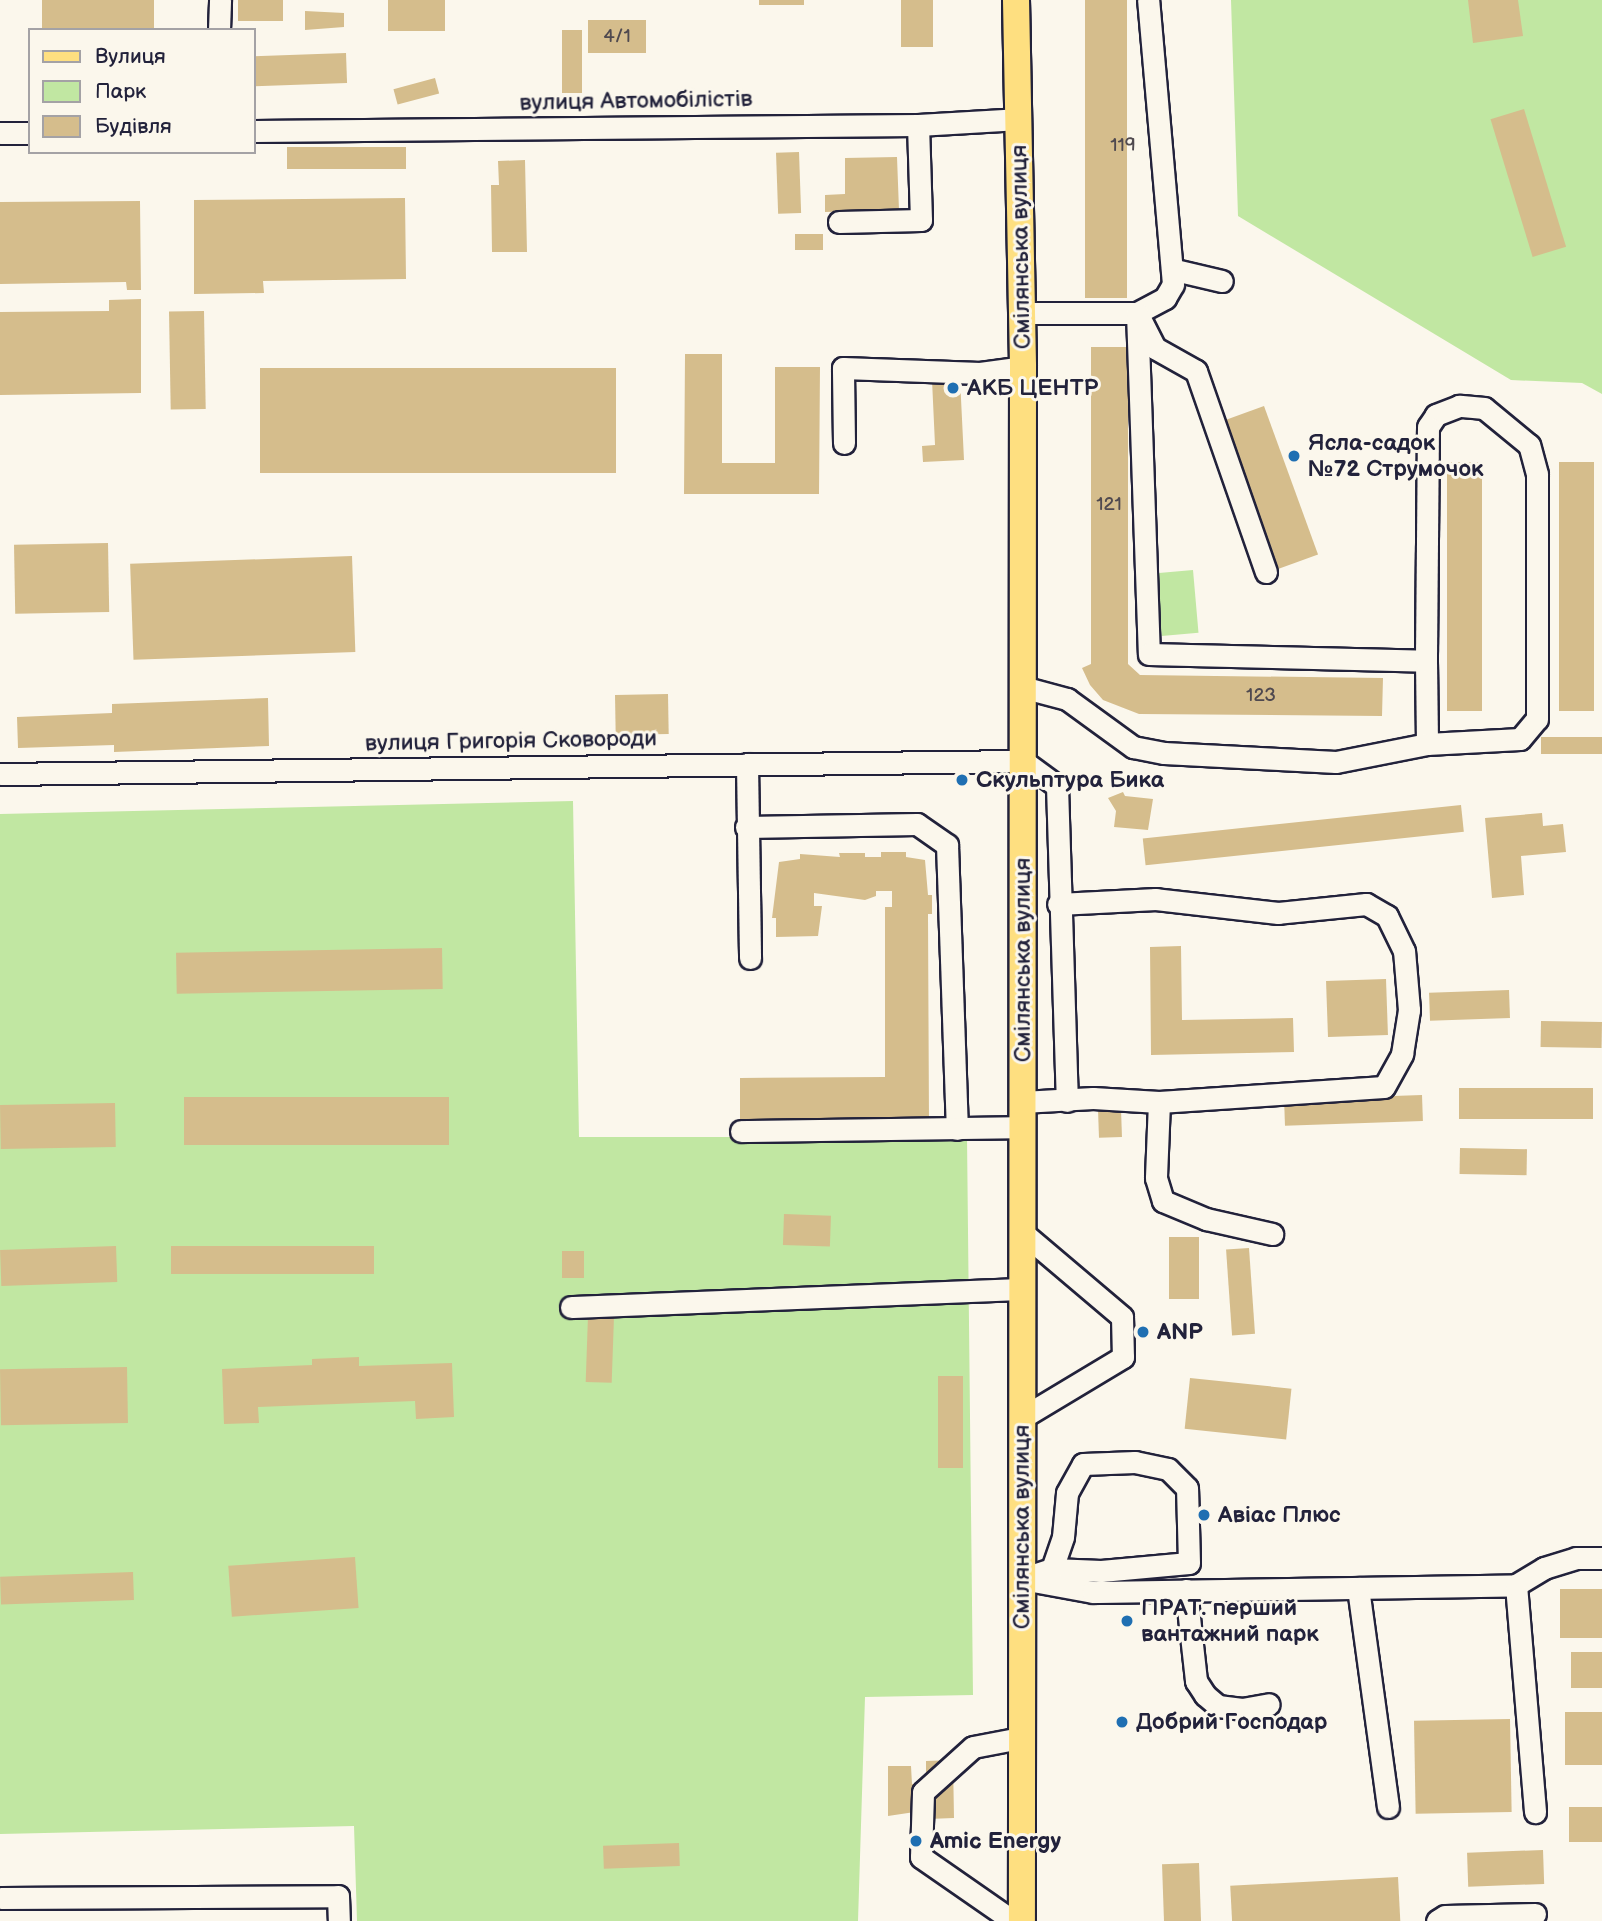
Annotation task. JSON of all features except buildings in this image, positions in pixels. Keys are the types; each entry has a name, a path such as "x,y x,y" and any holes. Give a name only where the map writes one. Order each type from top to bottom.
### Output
{"main road":[{"name":"Смілянська вулиця","path":"1016,0 1023,313 1023,1417 1020,1738 1023,1921"}],"street":[{"path":"219,28 220,0"},
{"path":"1023,313 1137,313 1165,298 1175,270 1148,0"},
{"name":"вулиця Автомобілістів","path":"256,131 918,125 1019,119"},
{"path":"839,222 921,220 918,125"},
{"path":"0,133 28,133"},
{"path":"1175,270 1222,281"},
{"path":"1137,313 1155,348 1196,371 1266,572"},
{"path":"1137,313 1149,654 1426,661"},
{"path":"844,443 842,368 980,373 1023,367"},
{"path":"1022,687 1068,699 1133,747 1164,753 1336,762 1427,744 1520,739 1537,719 1537,474 1529,445 1484,408 1459,406 1436,415 1428,427 1427,744"},
{"path":"1023,761 1057,786 1058,904 1067,1101"},
{"name":"вулиця Григорія Сковороди","path":"0,774 1023,761"},
{"path":"747,764 750,958"},
{"path":"746,827 917,824 947,845 957,1129"},
{"path":"741,1131 957,1129 1022,1115 1067,1101 1159,1102 1384,1087 1402,1054 1409,1010 1405,951 1387,916 1366,904 1278,913 1156,899 1058,904"},
{"path":"1159,1102 1156,1178 1163,1202 1206,1219 1272,1234"},
{"path":"1023,1233 1122,1317 1123,1357 1023,1417"},
{"path":"571,1307 1022,1289"},
{"path":"1022,1579 1052,1569 1101,1571 1189,1563 1187,1488 1168,1469 1135,1462 1083,1464 1067,1493 1063,1537 1052,1569"},
{"path":"1022,1579 1086,1592 1516,1585 1544,1568 1576,1558 1602,1558"},
{"path":"1516,1585 1535,1812"},
{"path":"1358,1588 1388,1807"},
{"path":"1186,1590 1196,1681 1205,1695 1218,1706 1269,1704"},
{"path":"1013,1921 921,1857 923,1792 973,1747 1020,1738"},
{"path":"1,1898 338,1896 339,1921"},
{"path":"1437,1921 1445,1916 1535,1914"}],"green space":[{"path":"1231,0 1602,0 1602,394 1582,383 1511,380 1238,216"},
{"path":"1193,570 1198,633 1162,636 1156,573"},
{"path":"573,801 579,1137 967,1137 973,1695 865,1697 858,1921 357,1921 354,1826 0,1834 0,814"}],"place":[{"name":"АКБ ЦЕНТР","path":"953,388"},
{"name":"Ясла-садок №72 Струмочок","path":"1294,456"},
{"name":"Cкульптура Бика","path":"962,780"},
{"name":"ANP","path":"1143,1332"},
{"name":"Авіас Плюс","path":"1204,1515"},
{"name":"ПРАТ. перший вантажний парк","path":"1127,1621"},
{"name":"Добрий Господар","path":"1122,1722"},
{"name":"Amic Energy","path":"916,1841"}]}
